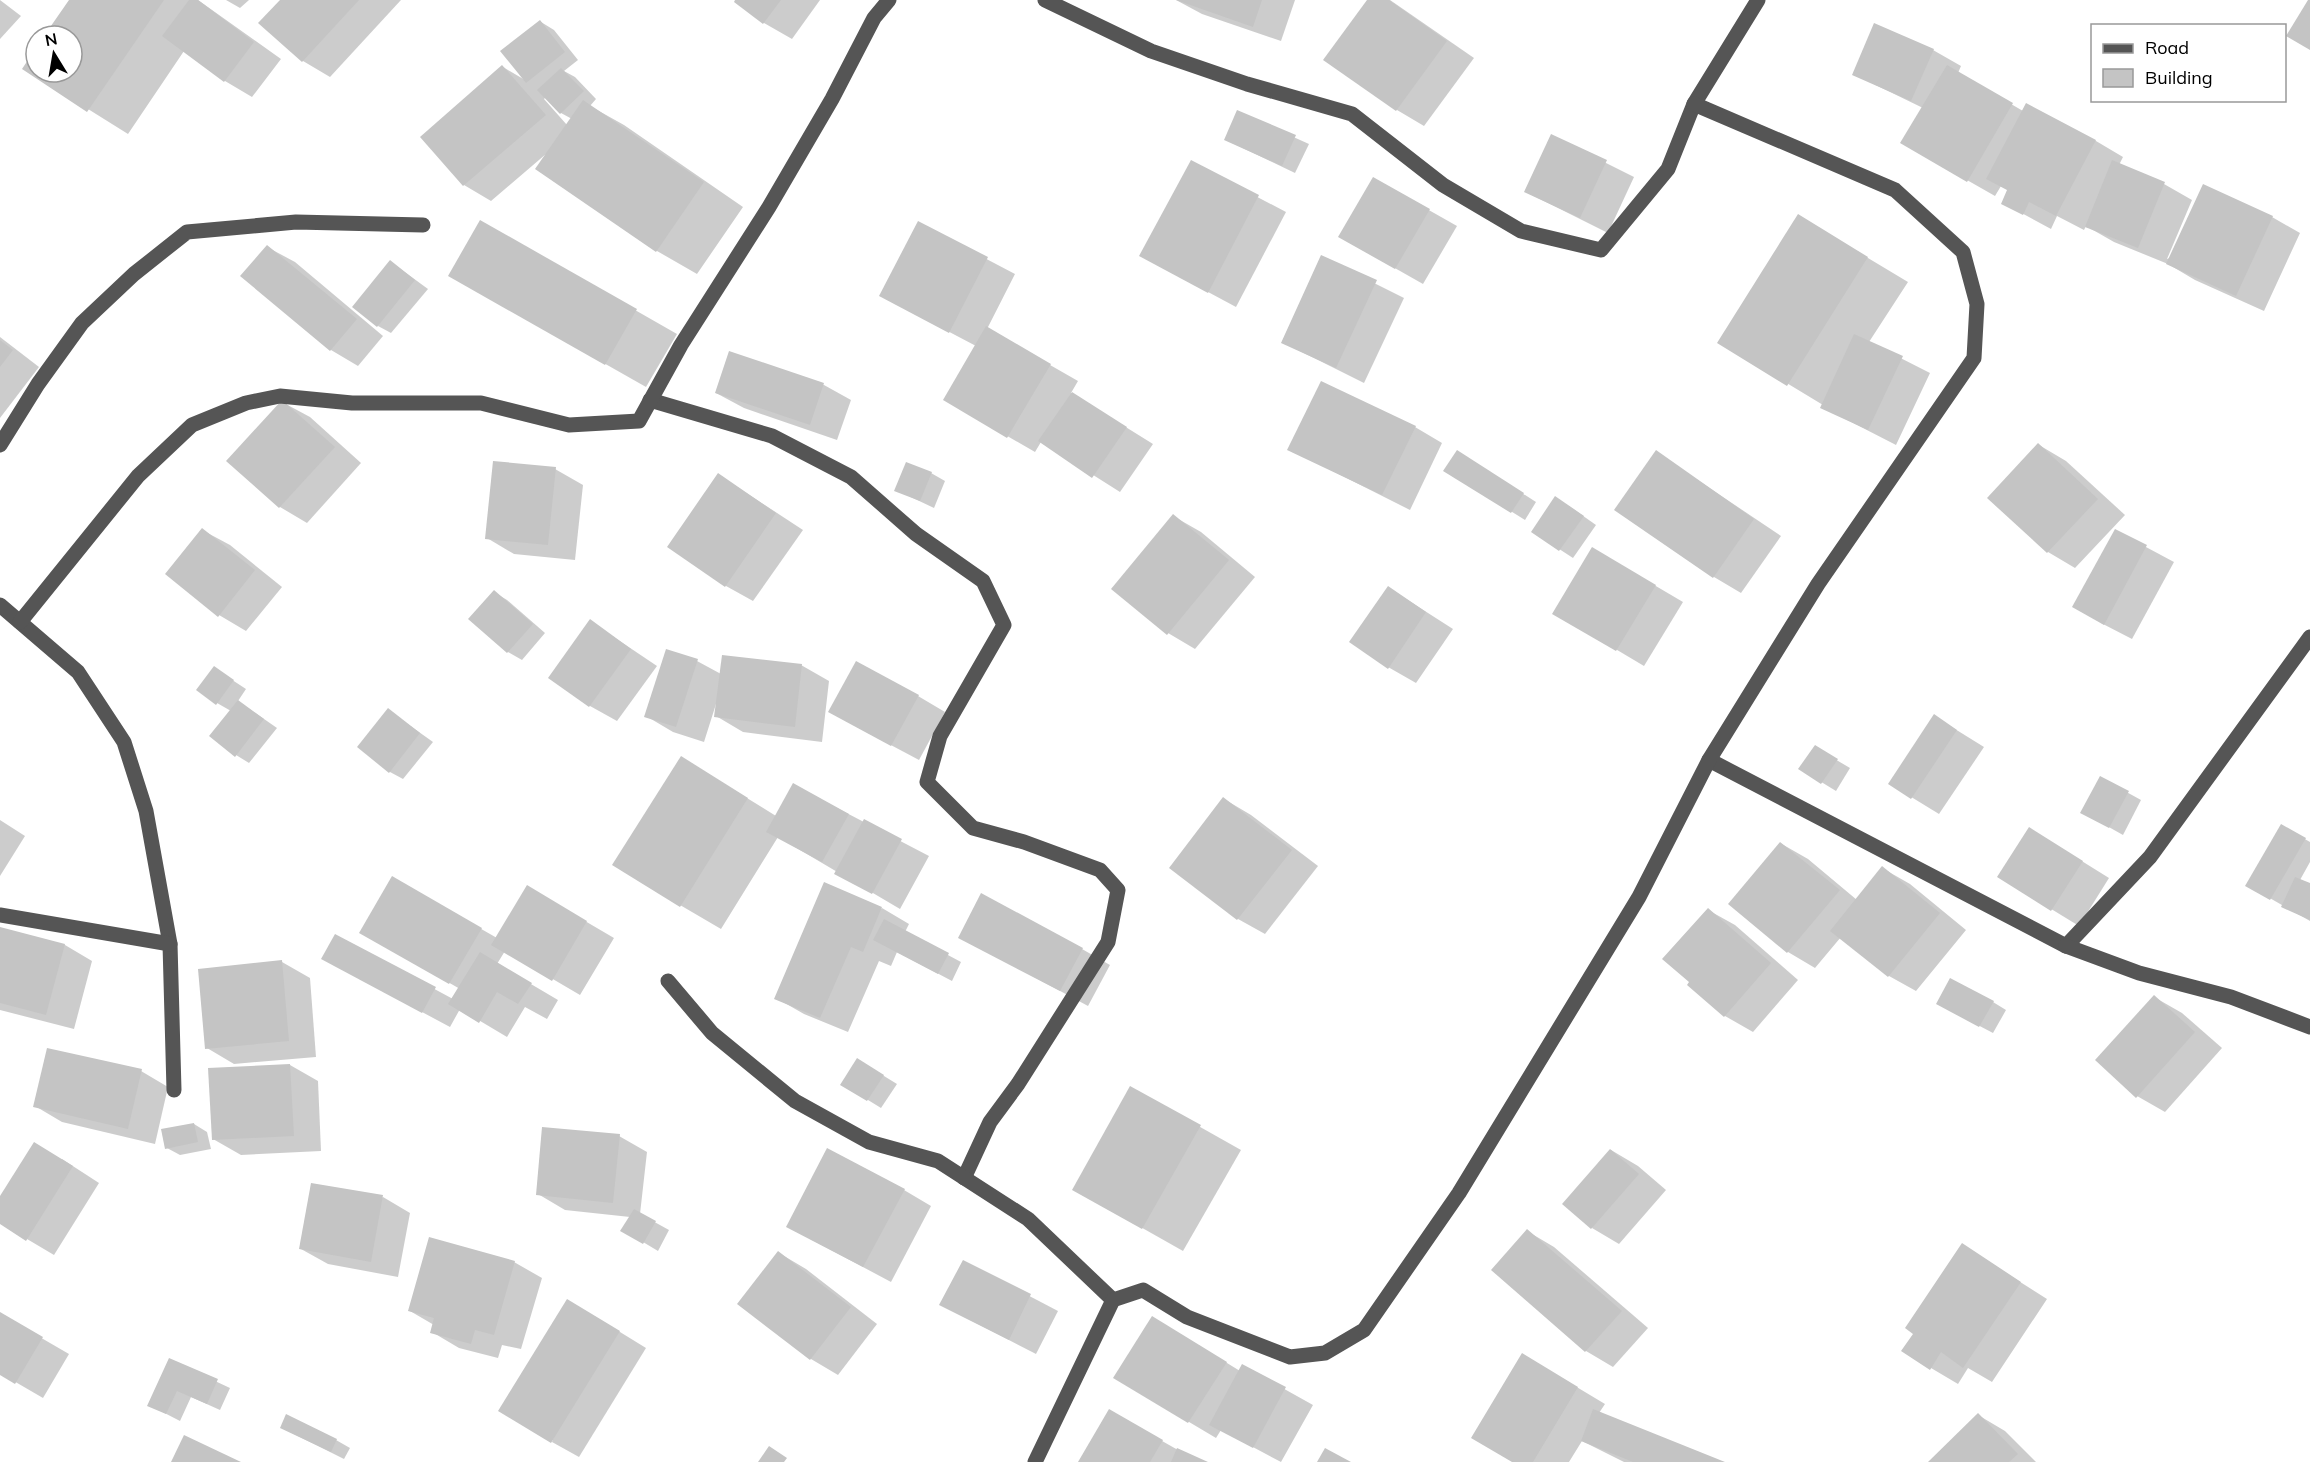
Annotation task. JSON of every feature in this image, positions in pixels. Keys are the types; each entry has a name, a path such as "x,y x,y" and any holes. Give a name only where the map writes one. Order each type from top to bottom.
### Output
{"street":[{"path":"20,622 138,476 192,425 246,403 280,396 352,403 482,403 569,425 639,421 681,345 769,207 832,99 874,18 889,0"},
{"path":"1045,0 1151,51 1247,84 1352,114 1443,184 1521,231 1601,250 1668,170 1694,104 1758,0"},
{"path":"1035,1462 1113,1300 1143,1290 1187,1317 1290,1357 1325,1353 1364,1330 1459,1193 1633,907 1709,760 1818,584 1974,358 1977,304 1963,252 1895,189 1694,104"},
{"path":"0,445 38,384 82,323 134,274 187,232 296,222 423,225"},
{"path":"651,400 772,436 851,477 916,534 983,581 1005,625 940,736 927,782 973,828 1024,842 1100,870 1118,890 1108,942 1018,1084 990,1122 964,1178"},
{"path":"0,605 78,672 124,742 146,811 170,944 174,1089"},
{"path":"2066,946 2150,857 2310,637"},
{"path":"1709,760 2066,946 2139,973 2230,997 2310,1027"},
{"path":"0,915 170,944"},
{"path":"668,981 712,1033 795,1101 869,1142 938,1161 1028,1220 1113,1300"}],"building":[{"path":"69,0 164,0 87,112 45,84 84,84 84,24 52,24"},
{"path":"189,0 198,0 254,42 224,82 162,36"},
{"path":"280,0 359,0 302,62 258,23"},
{"path":"735,0 781,0 763,24 734,2"},
{"path":"1176,0 1262,0 1253,27"},
{"path":"1367,0 1389,0 1447,41 1396,111 1323,60"},
{"path":"2310,0 2310,50 2286,36"},
{"path":"540,20 565,52 526,83 500,51"},
{"path":"1874,23 1934,49 1911,101 1852,75"},
{"path":"502,65 546,115 463,186 420,137"},
{"path":"1947,65 2013,103 1967,182 1900,143"},
{"path":"561,68 584,91 560,114 537,90"},
{"path":"583,100 704,182 656,252 535,169"},
{"path":"2026,103 2096,140 2056,216 2029,202 2023,215 2001,204 2007,190 1986,179"},
{"path":"1237,110 1296,135 1282,166 1224,140"},
{"path":"1551,134 1607,160 1580,218 1524,192"},
{"path":"1191,160 1259,195 1208,293 1139,256"},
{"path":"2112,160 2165,182 2138,248 2085,227"},
{"path":"1373,177 1430,209 1395,269 1338,237"},
{"path":"2203,184 2273,216 2236,296 2166,264"},
{"path":"1798,214 1868,257 1787,386 1717,343"},
{"path":"480,220 637,309 605,365 448,276"},
{"path":"918,221 988,257 949,333 879,296"},
{"path":"267,245 357,319 330,351 240,276"},
{"path":"1321,255 1377,280 1336,368 1281,343"},
{"path":"390,260 415,280 377,327 352,307"},
{"path":"986,326 1051,364 1007,438 943,400"},
{"path":"1854,334 1903,356 1868,430 1820,408"},
{"path":"0,340 13,350 0,367"},
{"path":"729,351 824,383 810,425 715,393"},
{"path":"1321,381 1416,426 1382,495 1287,450"},
{"path":"1072,392 1127,427 1092,478 1038,441"},
{"path":"282,400 335,447 279,508 226,461"},
{"path":"2038,443 2098,499 2047,553 1987,498"},
{"path":"1457,450 1524,493 1511,513 1443,471"},
{"path":"1656,450 1754,519 1713,578 1614,510"},
{"path":"493,461 556,467 548,545 485,539"},
{"path":"906,462 932,472 920,501 894,491"},
{"path":"718,473 776,513 725,587 667,547"},
{"path":"1555,496 1584,516 1559,551 1531,532"},
{"path":"1173,514 1229,560 1167,635 1111,589"},
{"path":"202,528 255,570 218,617 165,574"},
{"path":"2115,529 2147,545 2104,625 2072,607"},
{"path":"1592,547 1656,585 1616,651 1552,614"},
{"path":"1388,586 1426,612 1388,669 1349,642"},
{"path":"494,590 533,624 507,653 468,619"},
{"path":"590,619 631,649 589,707 548,678"},
{"path":"666,649 698,659 676,727 644,717"},
{"path":"722,655 802,664 795,727 714,717"},
{"path":"856,661 919,695 891,746 828,712"},
{"path":"214,666 234,680 216,705 196,690"},
{"path":"238,700 264,719 235,757 209,736"},
{"path":"388,708 420,733 389,773 357,747"},
{"path":"1934,714 1957,730 1911,799 1888,784"},
{"path":"1815,745 1838,759 1821,784 1798,769"},
{"path":"681,756 748,798 680,907 612,865"},
{"path":"2100,776 2129,791 2109,828 2080,813"},
{"path":"793,783 849,814 822,862 766,832"},
{"path":"1223,797 1292,850 1237,920 1169,868"},
{"path":"864,819 902,839 872,894 834,874"},
{"path":"2281,824 2306,838 2270,900 2245,886"},
{"path":"2029,827 2083,861 2051,911 1997,877"},
{"path":"1780,842 1840,890 1787,953 1728,904"},
{"path":"1882,866 1940,913 1888,977 1830,931"},
{"path":"392,876 482,928 449,984 359,933"},
{"path":"2295,877 2310,883 2310,920 2281,907"},
{"path":"824,882 882,907 863,952 851,947 820,1018 774,999"},
{"path":"527,885 587,921 552,981 491,945"},
{"path":"981,893 1083,948 1060,991 958,938"},
{"path":"1708,908 1771,963 1724,1017 1687,985 1689,982 1662,959"},
{"path":"884,919 949,953 938,974 873,940"},
{"path":"0,927 65,944 46,1015 0,1003"},
{"path":"335,934 436,987 422,1013 321,959"},
{"path":"480,952 532,983 518,1004 497,992 479,1023 448,1004"},
{"path":"282,960 289,1041 205,1049 198,969"},
{"path":"1950,978 1994,1001 1979,1027 1936,1004"},
{"path":"2154,995 2195,1032 2136,1098 2095,1060"},
{"path":"47,1048 142,1069 128,1129 33,1107"},
{"path":"857,1058 884,1075 867,1101 840,1085"},
{"path":"290,1064 294,1136 212,1140 208,1068"},
{"path":"1130,1086 1201,1125 1142,1229 1072,1190"},
{"path":"194,1123 198,1142 165,1149 161,1129"},
{"path":"542,1127 620,1134 613,1203 536,1195"},
{"path":"34,1142 73,1166 26,1241 0,1224 0,1196"},
{"path":"827,1148 905,1189 863,1267 786,1227"},
{"path":"1610,1149 1639,1174 1591,1229 1562,1204"},
{"path":"311,1183 383,1195 371,1262 299,1249"},
{"path":"634,1209 656,1221 643,1244 620,1231"},
{"path":"1527,1229 1622,1311 1585,1352 1491,1270"},
{"path":"429,1237 515,1261 494,1335 475,1330 471,1344 430,1333 434,1318 408,1311"},
{"path":"1962,1243 2021,1282 1963,1368 1941,1352 1930,1370 1901,1351 1913,1334 1905,1328"},
{"path":"778,1251 851,1307 810,1360 737,1304"},
{"path":"963,1260 1031,1294 1009,1340 939,1305"},
{"path":"567,1299 620,1331 551,1443 498,1411"},
{"path":"0,1312 43,1337 15,1384 0,1375"},
{"path":"1152,1316 1227,1362 1188,1423 1113,1378"},
{"path":"1522,1353 1578,1387 1533,1462 1512,1462 1471,1438"},
{"path":"169,1358 218,1379 207,1404 177,1391 166,1414 147,1406"},
{"path":"1242,1364 1286,1387 1253,1448 1209,1425"},
{"path":"1109,1409 1163,1440 1150,1462 1078,1462"},
{"path":"1593,1409 1725,1462 1633,1462 1581,1441"},
{"path":"1978,1413 2018,1454 2009,1462 1928,1462"},
{"path":"286,1414 337,1439 331,1452 280,1428"},
{"path":"184,1435 241,1462 171,1462"},
{"path":"769,1446 787,1458 784,1462 758,1462"},
{"path":"1177,1448 1208,1462 1171,1462"},
{"path":"1325,1448 1351,1462 1317,1462"}]}
